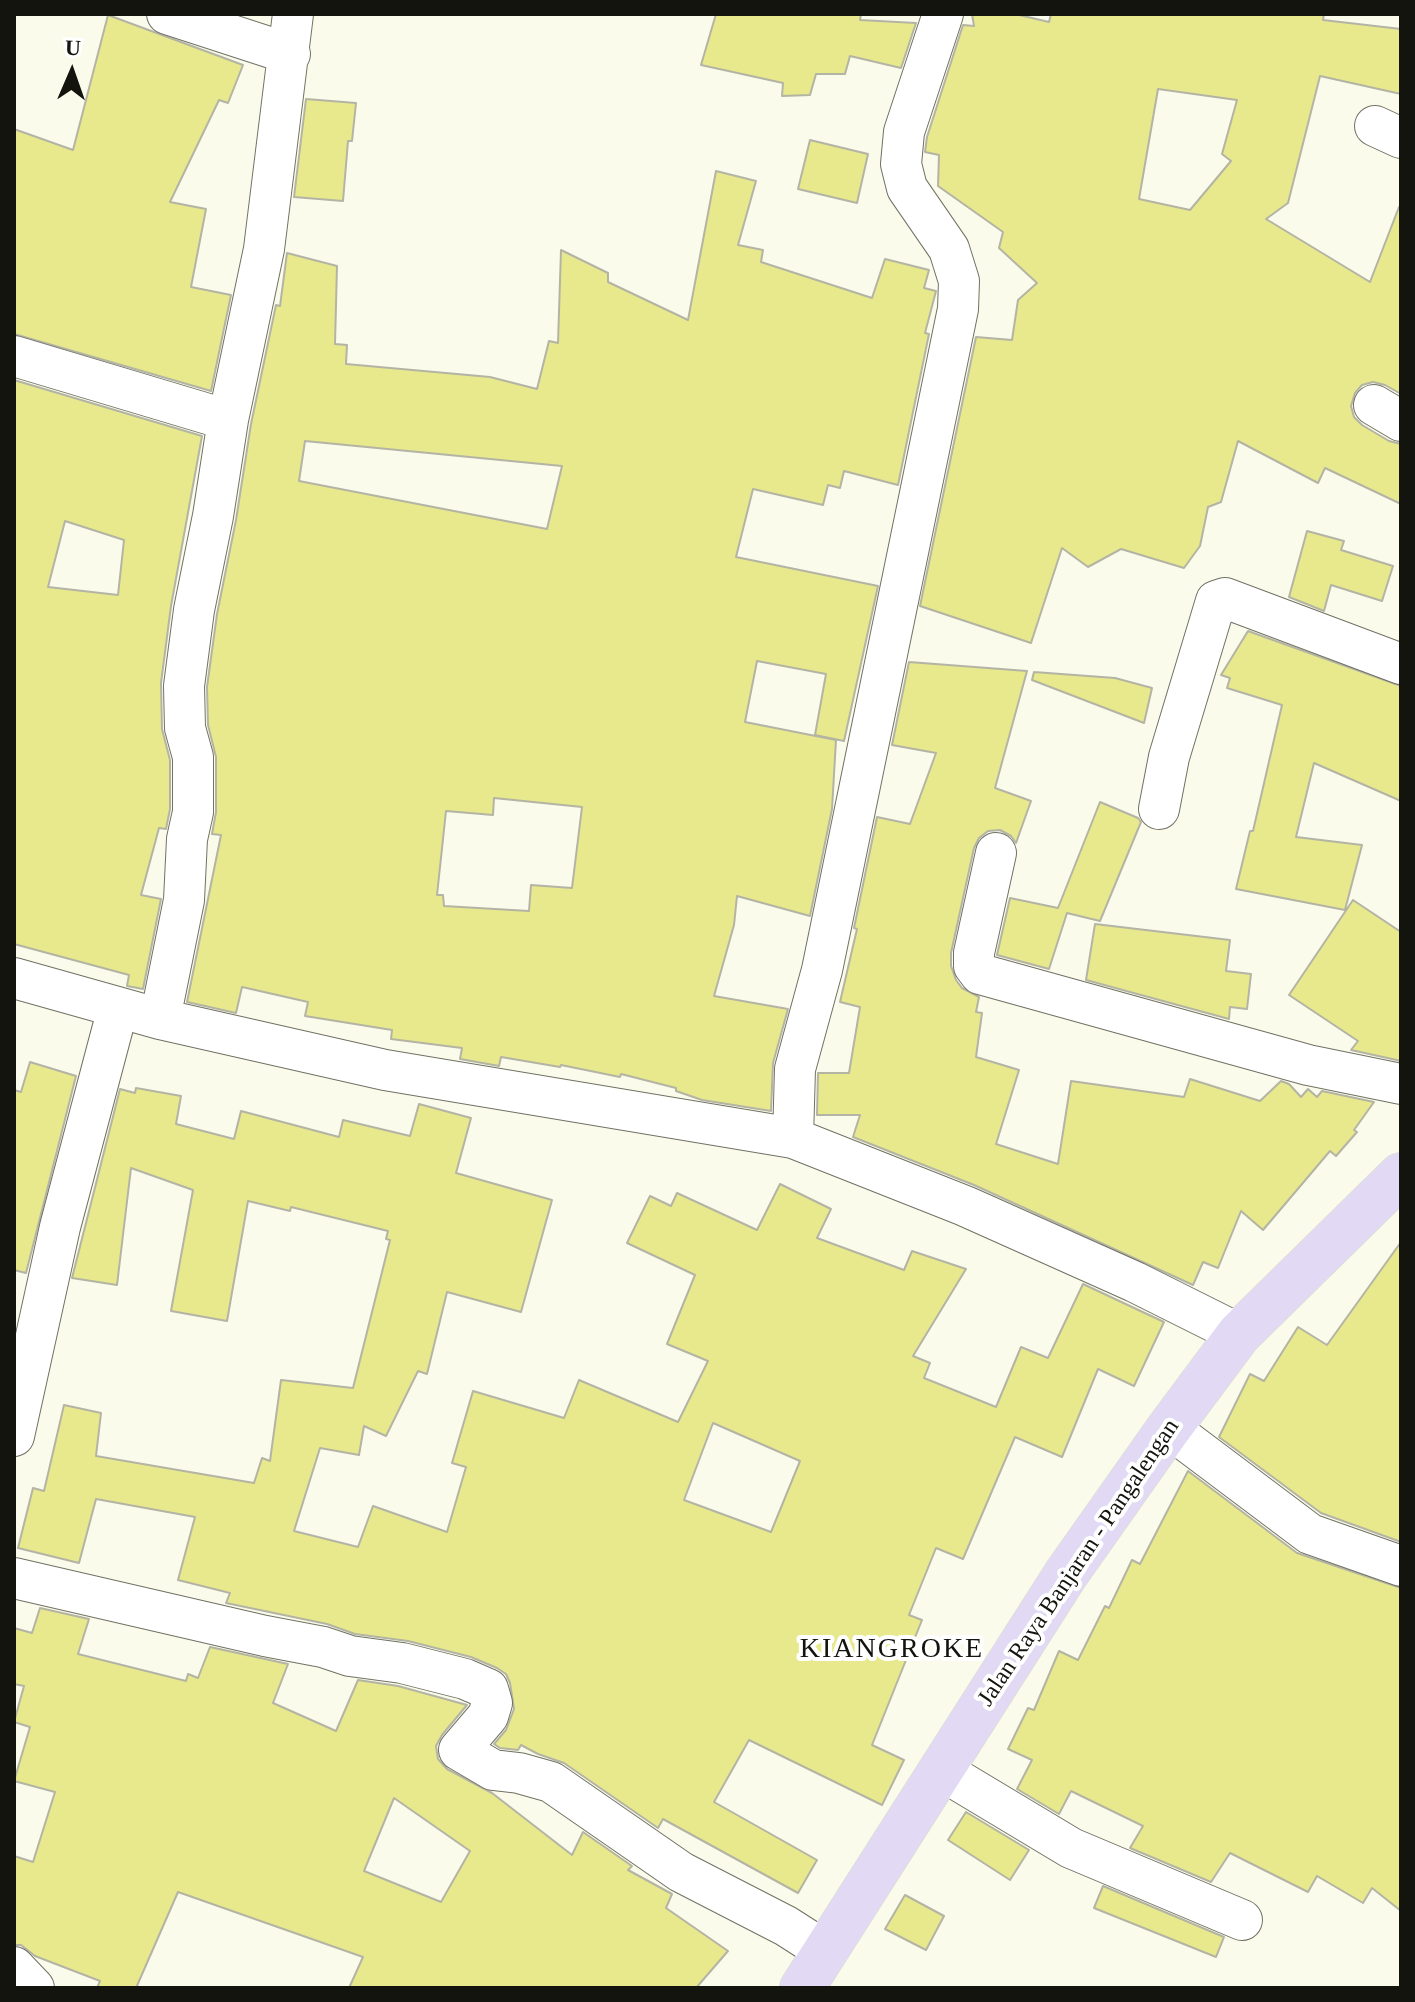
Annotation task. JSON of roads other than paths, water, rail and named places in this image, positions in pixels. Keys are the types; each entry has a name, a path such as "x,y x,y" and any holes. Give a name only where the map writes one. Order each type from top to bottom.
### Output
{"main road":[{"name":"Jalan Raya Banjaran - Pangalengan","path":"802,1988 1066,1574 1169,1428 1239,1334 1396,1190"}],"street":[{"path":"167,14 290,54"},
{"path":"160,1019 184,900 187,839 193,812 193,757 185,728 184,686 194,610 228,420 264,249 293,14"},
{"path":"793,1138 795,1069 822,970 958,309 959,281 949,249 907,188 901,164 904,132 943,14"},
{"path":"14,356 228,420"},
{"path":"1159,809 1169,757 1216,601 1225,598 1401,664"},
{"path":"996,853 974,953 974,966 980,974 1308,1065 1401,1084"},
{"path":"14,978 160,1019 385,1070 793,1138 965,1206 1135,1282 1239,1334"},
{"path":"14,1436 60,1227 118,1008"},
{"path":"1169,1428 1310,1534 1401,1566"},
{"path":"14,1578 323,1647 350,1656 402,1663 465,1679 488,1689 492,1703 488,1716 459,1750 493,1770 551,1782 681,1872 786,1926 825,1951"},
{"path":"941,1770 1071,1848 1242,1920"},
{"path":"14,1967 34,1988"}],"district":[{"name":"KIANGROKE","path":"892,1650"}]}
